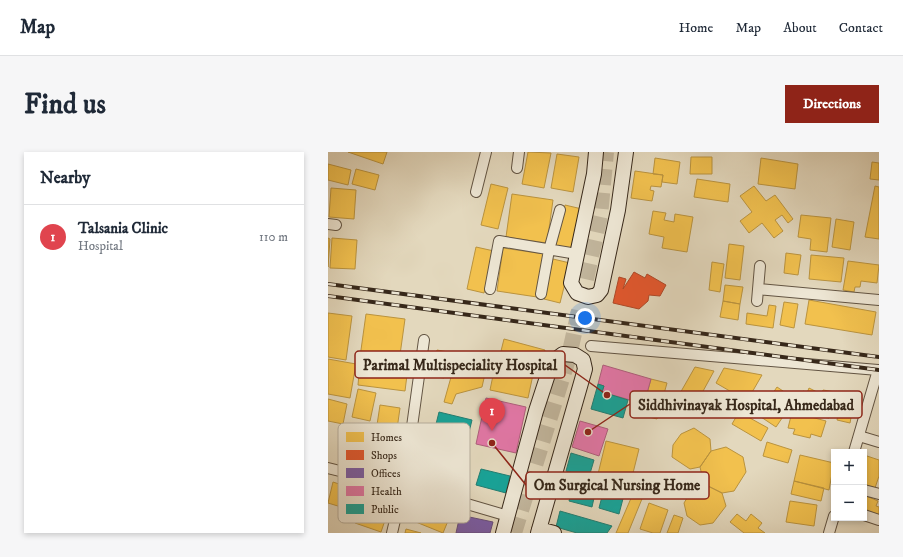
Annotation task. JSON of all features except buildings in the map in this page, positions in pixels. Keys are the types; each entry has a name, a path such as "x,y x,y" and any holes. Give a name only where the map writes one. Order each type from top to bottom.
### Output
{"street":[{"path":"476,192 486,152"},
{"path":"517,168 519,152"},
{"path":"596,152 594,174 572,283 577,293 588,296 597,295 601,290 607,265 626,152"},
{"path":"541,294 560,210"},
{"path":"490,289 499,241 577,254"},
{"path":"757,301 760,266"},
{"path":"758,289 879,300"},
{"path":"412,423 424,340"},
{"path":"591,346 878,370 855,449"},
{"path":"503,533 536,411 552,362 563,354 575,355 583,360 585,369 539,531 554,533"},
{"path":"859,436 879,442"},
{"path":"328,468 338,471"},
{"path":"867,491 879,494"},
{"path":"470,506 508,516"},
{"path":"867,516 879,520"},
{"path":"829,533 833,521"},
{"path":"392,533 394,523"}],"tunnel":[{"path":"514,533 569,356 600,216 606,152"}],"railway":[{"path":"328,284 879,357"},
{"path":"328,296 879,370"}],"place":[{"name":"Parimal Multispeciality Hospital","path":"607,395"},
{"name":"Talsania Clinic","path":"492,431"},
{"name":"Siddhivinayak Hospital, Ahmedabad","path":"588,432"},
{"name":"Om Surgical Nursing Home","path":"492,443"}]}
